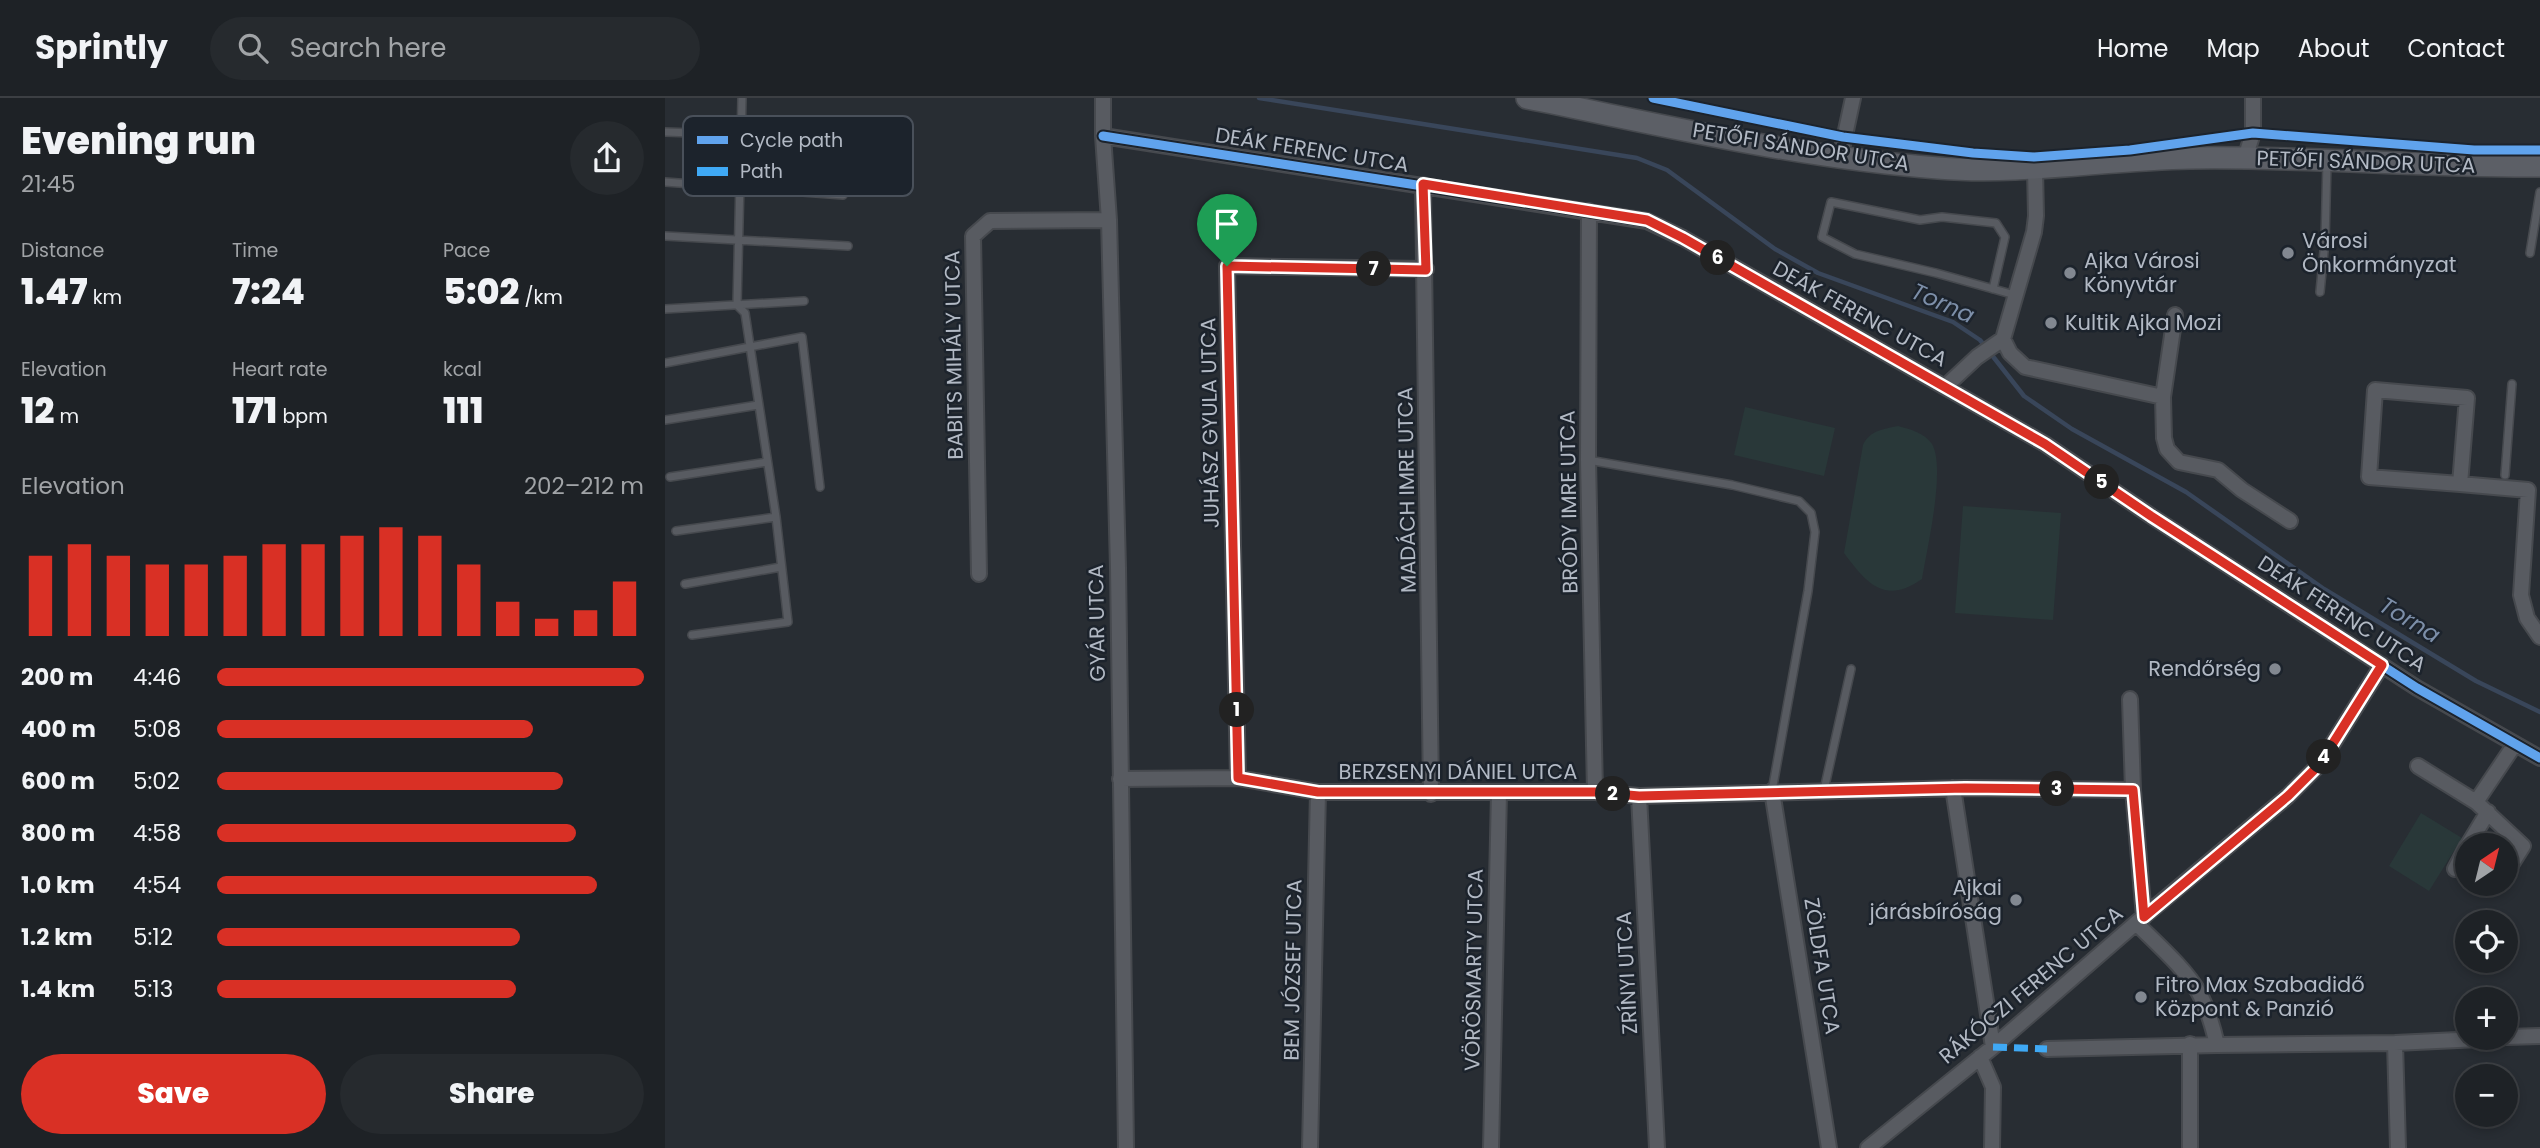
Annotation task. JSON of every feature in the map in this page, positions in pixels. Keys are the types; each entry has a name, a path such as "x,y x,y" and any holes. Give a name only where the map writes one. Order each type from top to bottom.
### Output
{"main road":[{"name":"PETŐFI SÁNDOR UTCA","path":"1527,98 1840,158 1960,170 2035,169 2189,158 2470,167 2540,166"}],"street":[{"name":"GYÁR UTCA","path":"1103,98 1109,220 1118,568 1126,1148"},
{"path":"1840,158 1853,98"},
{"path":"2245,158 2253,133 2253,98"},
{"name":"DEÁK FERENC UTCA","path":"1103,136 1647,220 2045,444 2417,688 2540,758"},
{"path":"1946,386 1977,357 2000,341 2036,216 2035,169"},
{"name":"MADÁCH IMRE UTCA","path":"1423,184 1431,794"},
{"name":"BRÓDY IMRE UTCA","path":"1589,211 1588,460 1595,792"},
{"name":"BABITS MIHÁLY UTCA","path":"979,574 973,236 990,221 1109,220"},
{"name":"JUHÁSZ GYULA UTCA","path":"1238,778 1227,266 1426,270"},
{"path":"2175,315 2163,397 2164,438 2167,449 2179,462 2218,470 2242,490 2290,521"},
{"path":"2000,341 2025,367 2163,397"},
{"path":"2460,484 2467,398 2375,390 2369,477 2528,490 2521,595 2527,618 2540,637"},
{"name":"RÁKÓCZI FERENC UTCA","path":"1868,1148 1993,1047 2288,796 2320,764 2382,665"},
{"path":"2130,699 2140,920 2198,991 2217,1045"},
{"path":"2473,833 2482,807 2515,744"},
{"path":"2418,766 2482,807 2509,833"},
{"name":"BERZSENYI DÁNIEL UTCA","path":"1120,779 1238,778 1318,792 1431,794 1595,792 1639,796 1952,788 2133,790"},
{"path":"1952,788 1993,1047"},
{"name":"ZÖLDFA UTCA","path":"1772,791 1829,1148"},
{"name":"BEM JÓZSEF UTCA","path":"1310,1148 1318,792"},
{"name":"VÖRÖSMARTY UTCA","path":"1492,1148 1499,793"},
{"name":"ZRÍNYI UTCA","path":"1639,796 1657,1148"},
{"path":"2518,1037 2540,1036"},
{"path":"2046,1049 2455,1040"},
{"path":"2396,1042 2398,1148"},
{"path":"2190,1045 2190,1148"},
{"path":"1980,1057 1993,1087 1992,1148"}],"lane":[{"path":"742,98 742,116"},
{"path":"665,132 683,133"},
{"path":"2320,292 2325,241 2327,162"},
{"path":"665,182 683,183"},
{"path":"2530,253 2540,192"},
{"path":"692,635 788,622 776,516 745,313 737,305 740,196"},
{"path":"1993,289 2005,237 1996,223 1942,217 1920,220 1831,202 1822,237 1855,254 2015,295"},
{"path":"665,236 848,246"},
{"path":"665,309 804,302"},
{"path":"665,363 802,337 820,488"},
{"path":"2505,475 2512,384"},
{"path":"665,420 758,405"},
{"path":"1588,460 1786,497 1799,501 1811,513 1815,532 1808,591 1772,791"},
{"path":"670,477 767,461"},
{"path":"676,531 776,516"},
{"path":"685,584 781,566"},
{"path":"1824,790 1851,669"}],"shaded area":[{"path":"1745,407 1835,428 1824,476 1734,455"},
{"path":"1898,426 1921,434 1932,444 1936,455 1936,489 1922,579 1909,587 1887,590 1869,582 1844,553 1863,445 1873,433"},
{"path":"1963,506 2061,513 2053,620 1955,613"},
{"path":"2421,813 2455,834 2455,849 2429,891 2389,866"}],"waterway":[{"name":"Torna","path":"1259,98 1637,158 1667,170 1775,249 1818,273 1953,322 1980,340 2024,396 2072,429 2186,492 2324,589 2476,681 2540,712"}],"marked path":[{"path":"1993,1047 2047,1049"}],"cycle path":[{"path":"1653,98 1843,137 1973,153 2034,157 2130,150 2253,133 2474,150 2540,150"},
{"path":"1103,136 1647,221 1683,238 2045,444 2417,688 2540,758"}],"place":[{"name":"Városi Önkormányzat","path":"2288,253"},
{"name":"Ajka Városi Könyvtár","path":"2070,273"},
{"name":"Kultik Ajka Mozi","path":"2051,323"},
{"name":"Rendőrség","path":"2275,669"},
{"name":"Ajkai járásbíróság","path":"2016,900"},
{"name":"Fitro Max Szabadidő Központ & Panzió","path":"2141,997"}],"route":[{"path":"1423,184 1647,220 2045,444 2382,665 2320,764 2288,796 2144,917 2133,790 1965,788 1639,796 1595,792 1431,794 1318,792 1238,778 1227,266 1426,270 1423,184"}]}
